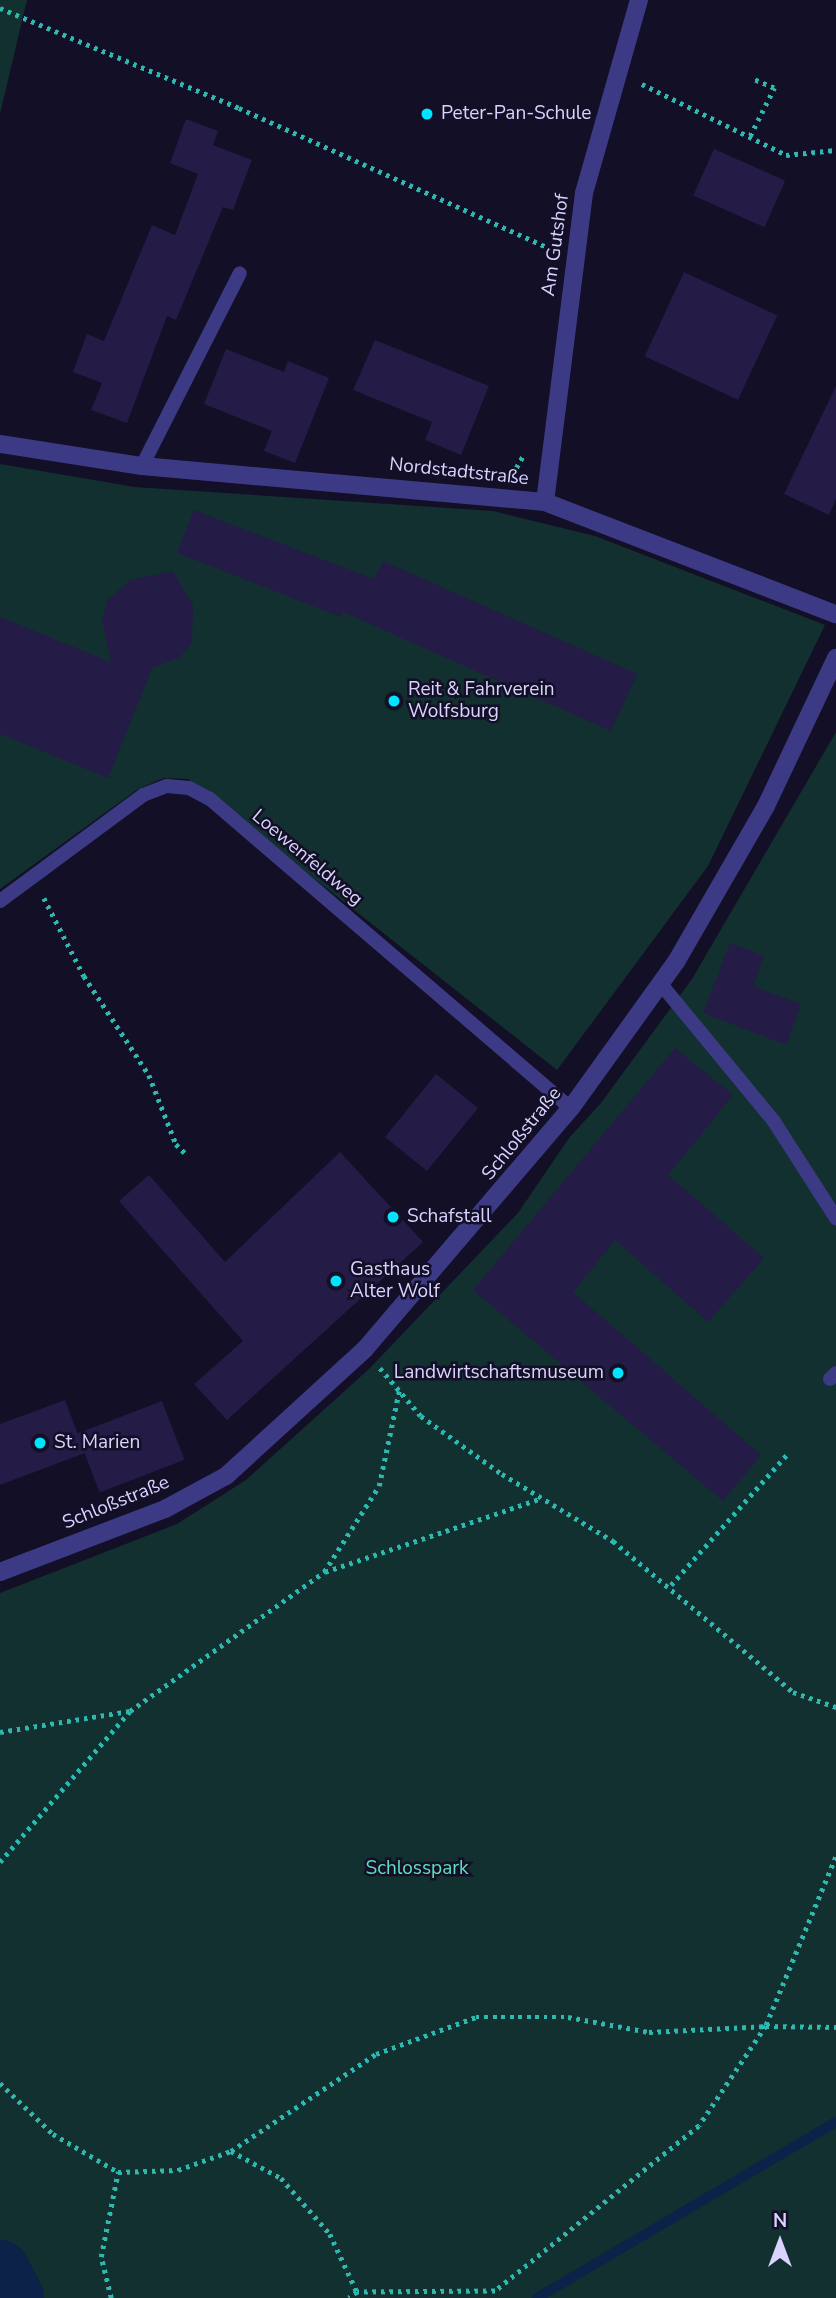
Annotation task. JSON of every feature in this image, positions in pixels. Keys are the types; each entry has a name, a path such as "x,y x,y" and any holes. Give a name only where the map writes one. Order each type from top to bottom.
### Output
{"street":[{"name":"Am Gutshof","path":"545,502 573,259 584,193 616,71 639,0"},
{"name":"Nordstadtstraße","path":"0,444 142,466 545,502 836,614"},
{"name":"Schloßstraße","path":"0,1572 166,1509 226,1476 365,1349 571,1108 660,983 766,806 836,658"}],"lane":[{"path":"142,466 240,273"},
{"name":"Loewenfeldweg","path":"0,901 143,795 167,786 189,788 210,800 571,1108"},
{"path":"660,983 773,1121 836,1218"}],"path":[{"path":"0,8 239,108 573,259"},
{"path":"616,71 786,155 836,150"},
{"path":"750,136 774,88 751,78"},
{"path":"49,864 41,893 84,975 149,1075 176,1144 185,1153"},
{"path":"365,1349 421,1416 671,1585 793,1692 836,1707"},
{"path":"324,1573 379,1486 399,1391"},
{"path":"671,1585 788,1452"},
{"path":"0,1861 130,1711 324,1573 543,1498"},
{"path":"0,1732 130,1711"},
{"path":"349,2298 357,2292 495,2291 699,2126 766,2026 836,1857"},
{"path":"0,2083 53,2134 118,2172 178,2170 231,2151 376,2054 476,2017 568,2017 649,2032 766,2026 836,2027"},
{"path":"231,2151 281,2178 330,2234 357,2292"},
{"path":"111,2298 101,2257 118,2172"}],"green space":[{"path":"0,0 27,0 0,114"},
{"name":"Reit & Fahrverein Wolfsburg","path":"0,464 135,487 493,511 595,536 825,625 708,866 557,1070 188,779 164,778 138,789 0,889"},
{"name":"Schlosspark","path":"836,732 836,2298 0,2298 0,1593 177,1524 246,1480 368,1370 518,1213 569,1138 601,1103 692,979"}],"building":[{"path":"186,119 218,131 213,145 252,160 233,210 223,207 176,320 167,316 127,423 91,410 102,383 73,372 87,334 104,341 152,225 175,235 198,174 170,163"},
{"path":"714,149 785,181 765,227 693,196"},
{"path":"684,272 777,316 738,400 645,356"},
{"path":"375,340 489,386 461,455 425,440 432,422 353,390"},
{"path":"226,349 284,372 288,361 329,378 295,463 264,451 272,431 204,404"},
{"path":"836,386 836,499 829,515 784,494"},
{"path":"194,510 374,579 383,561 637,674 611,731 343,612 341,617 177,553"},
{"path":"173,571 193,605 192,642 180,657 152,668 108,778 0,734 0,617 111,662 102,620 108,600 130,580"},
{"path":"730,943 764,956 753,986 801,1004 786,1045 703,1013"},
{"path":"675,1048 733,1095 668,1175 764,1258 708,1322 615,1240 573,1292 761,1455 723,1501 473,1290"},
{"path":"436,1074 478,1108 427,1171 385,1137"},
{"path":"340,1152 423,1242 227,1420 194,1384 243,1341 119,1201 149,1175 225,1262"},
{"name":"St. Marien","path":"65,1400 85,1453 0,1485 0,1424"},
{"path":"162,1401 185,1460 100,1492 77,1434"}],"waterway":[{"path":"537,2298 836,2122"},
{"path":"0,2270 14,2298"}],"place":[{"name":"Peter-Pan-Schule","path":"427,114"},
{"name":"Reit & Fahrverein Wolfsburg","path":"394,701"},
{"name":"Schafstall","path":"393,1217"},
{"name":"Gasthaus Alter Wolf","path":"336,1281"},
{"name":"Landwirtschaftsmuseum","path":"618,1373"},
{"name":"St. Marien","path":"40,1443"}]}
